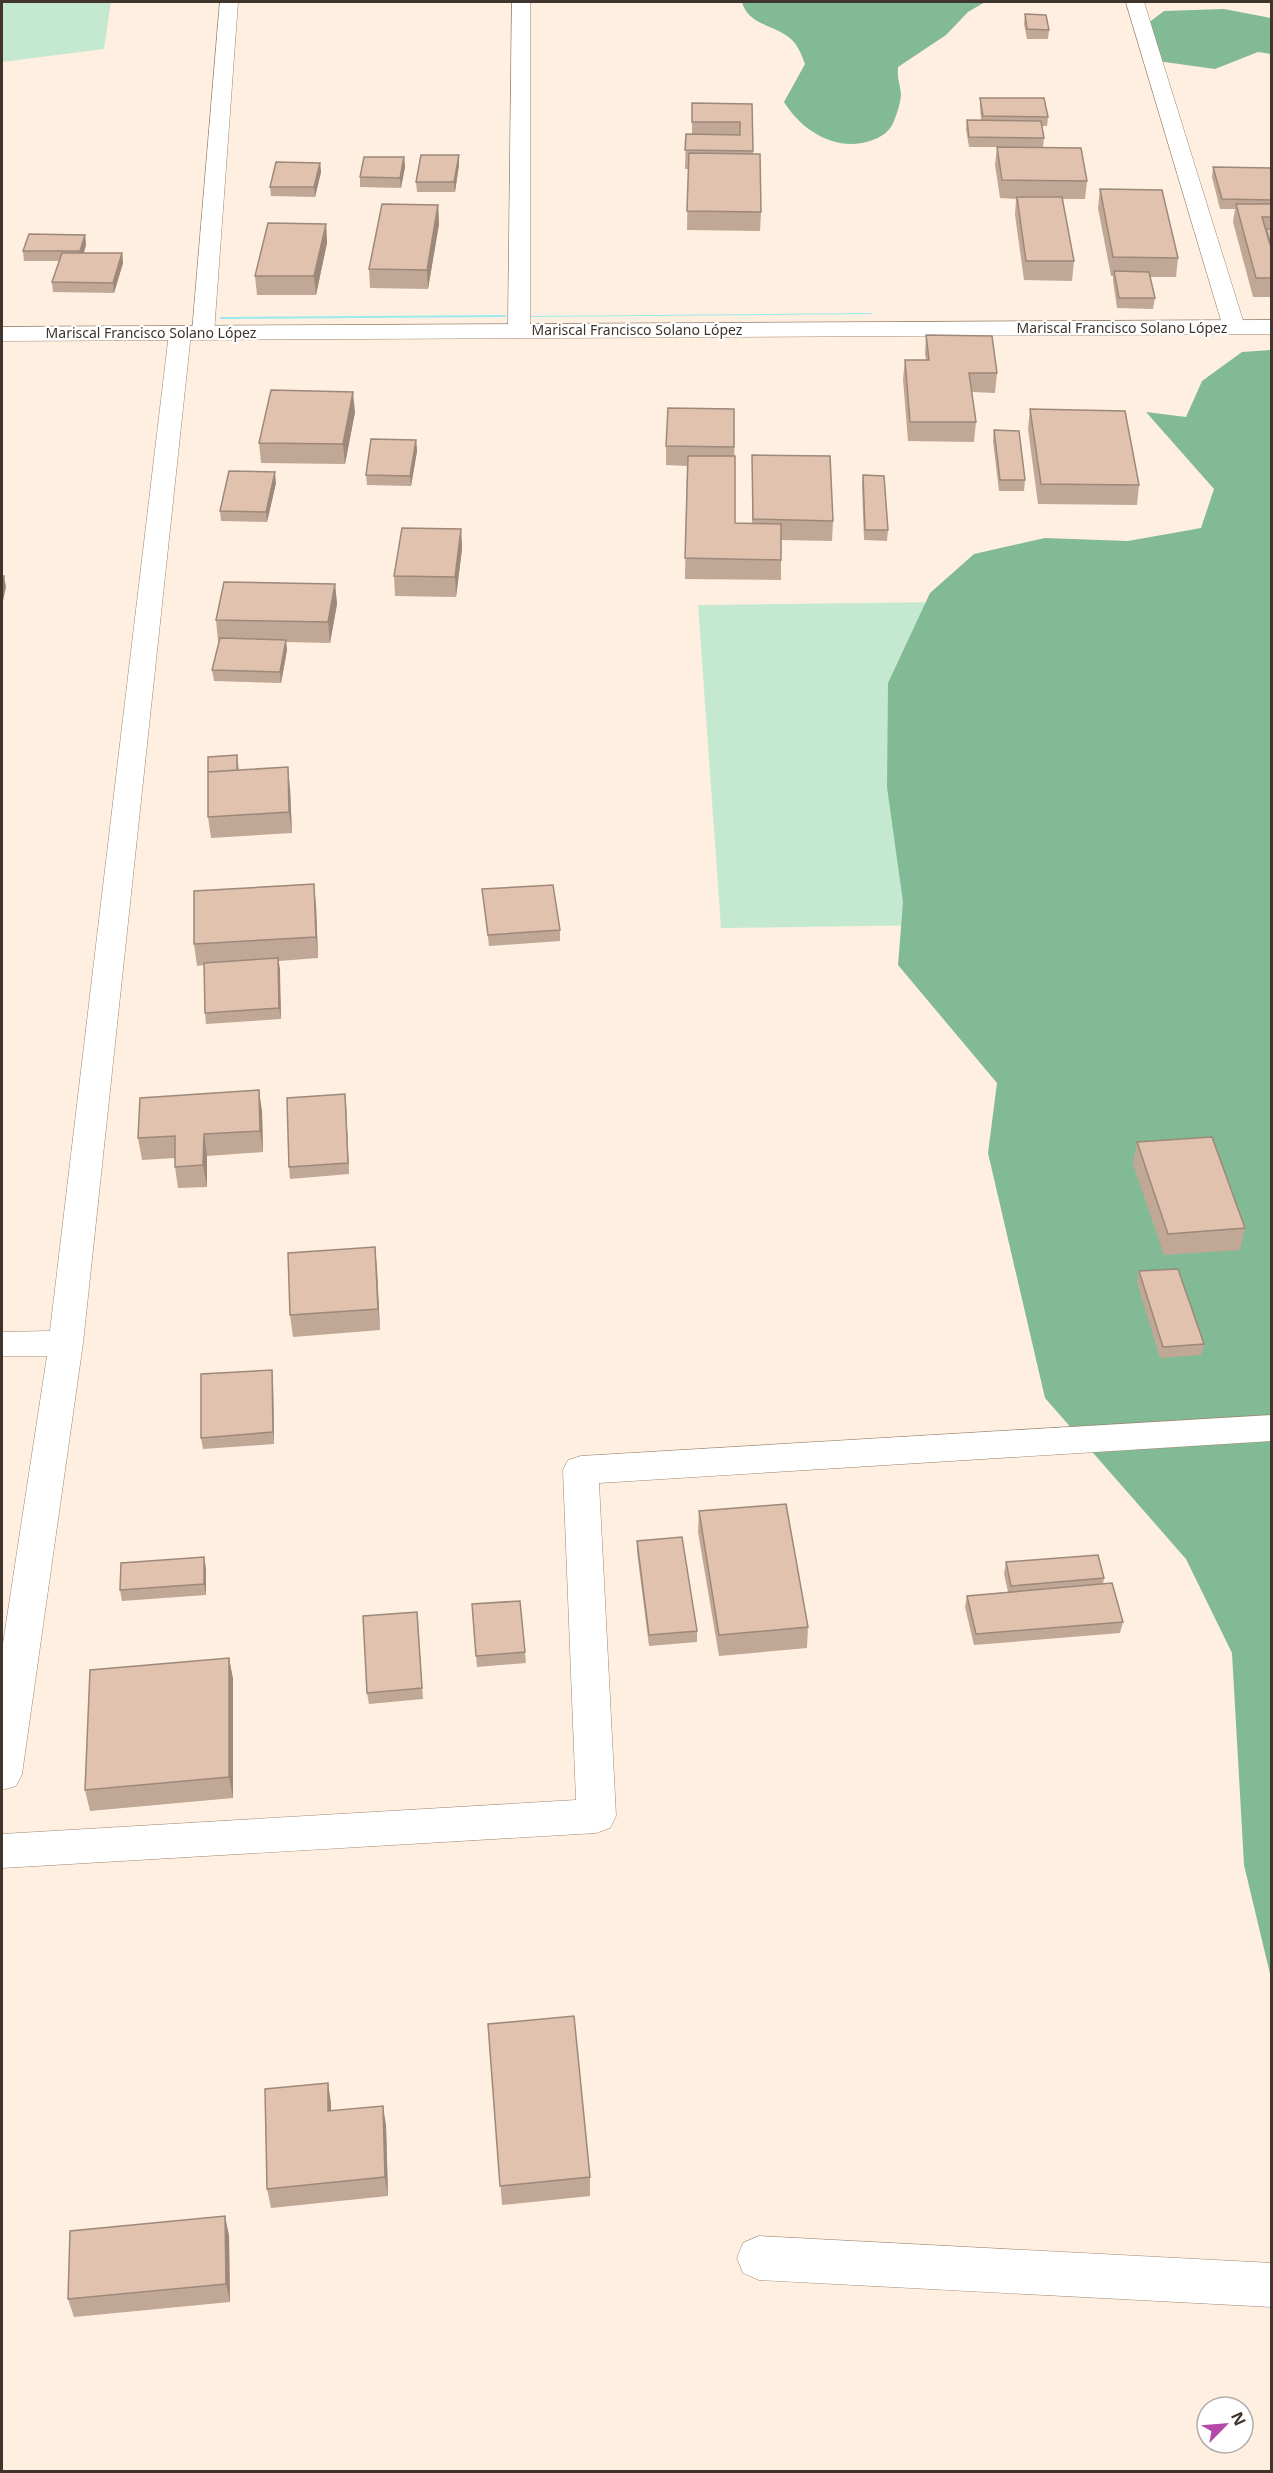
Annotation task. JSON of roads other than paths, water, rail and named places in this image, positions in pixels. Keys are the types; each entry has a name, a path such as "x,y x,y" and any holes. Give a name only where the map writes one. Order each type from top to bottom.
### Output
{"street":[{"path":"2,1774 66,1343 191,333 229,2"},
{"path":"519,331 521,2"},
{"path":"1135,2 1234,327"},
{"name":"Mariscal Francisco Solano López","path":"2,334 1272,327"},
{"path":"2,1344 66,1343"},
{"path":"2,1851 597,1816 581,1470 1272,1428"},
{"path":"759,2258 1272,2285"}],"water":[{"path":"873,314 531,317 531,316"},
{"path":"505,315 506,317 220,319 221,317"}]}
